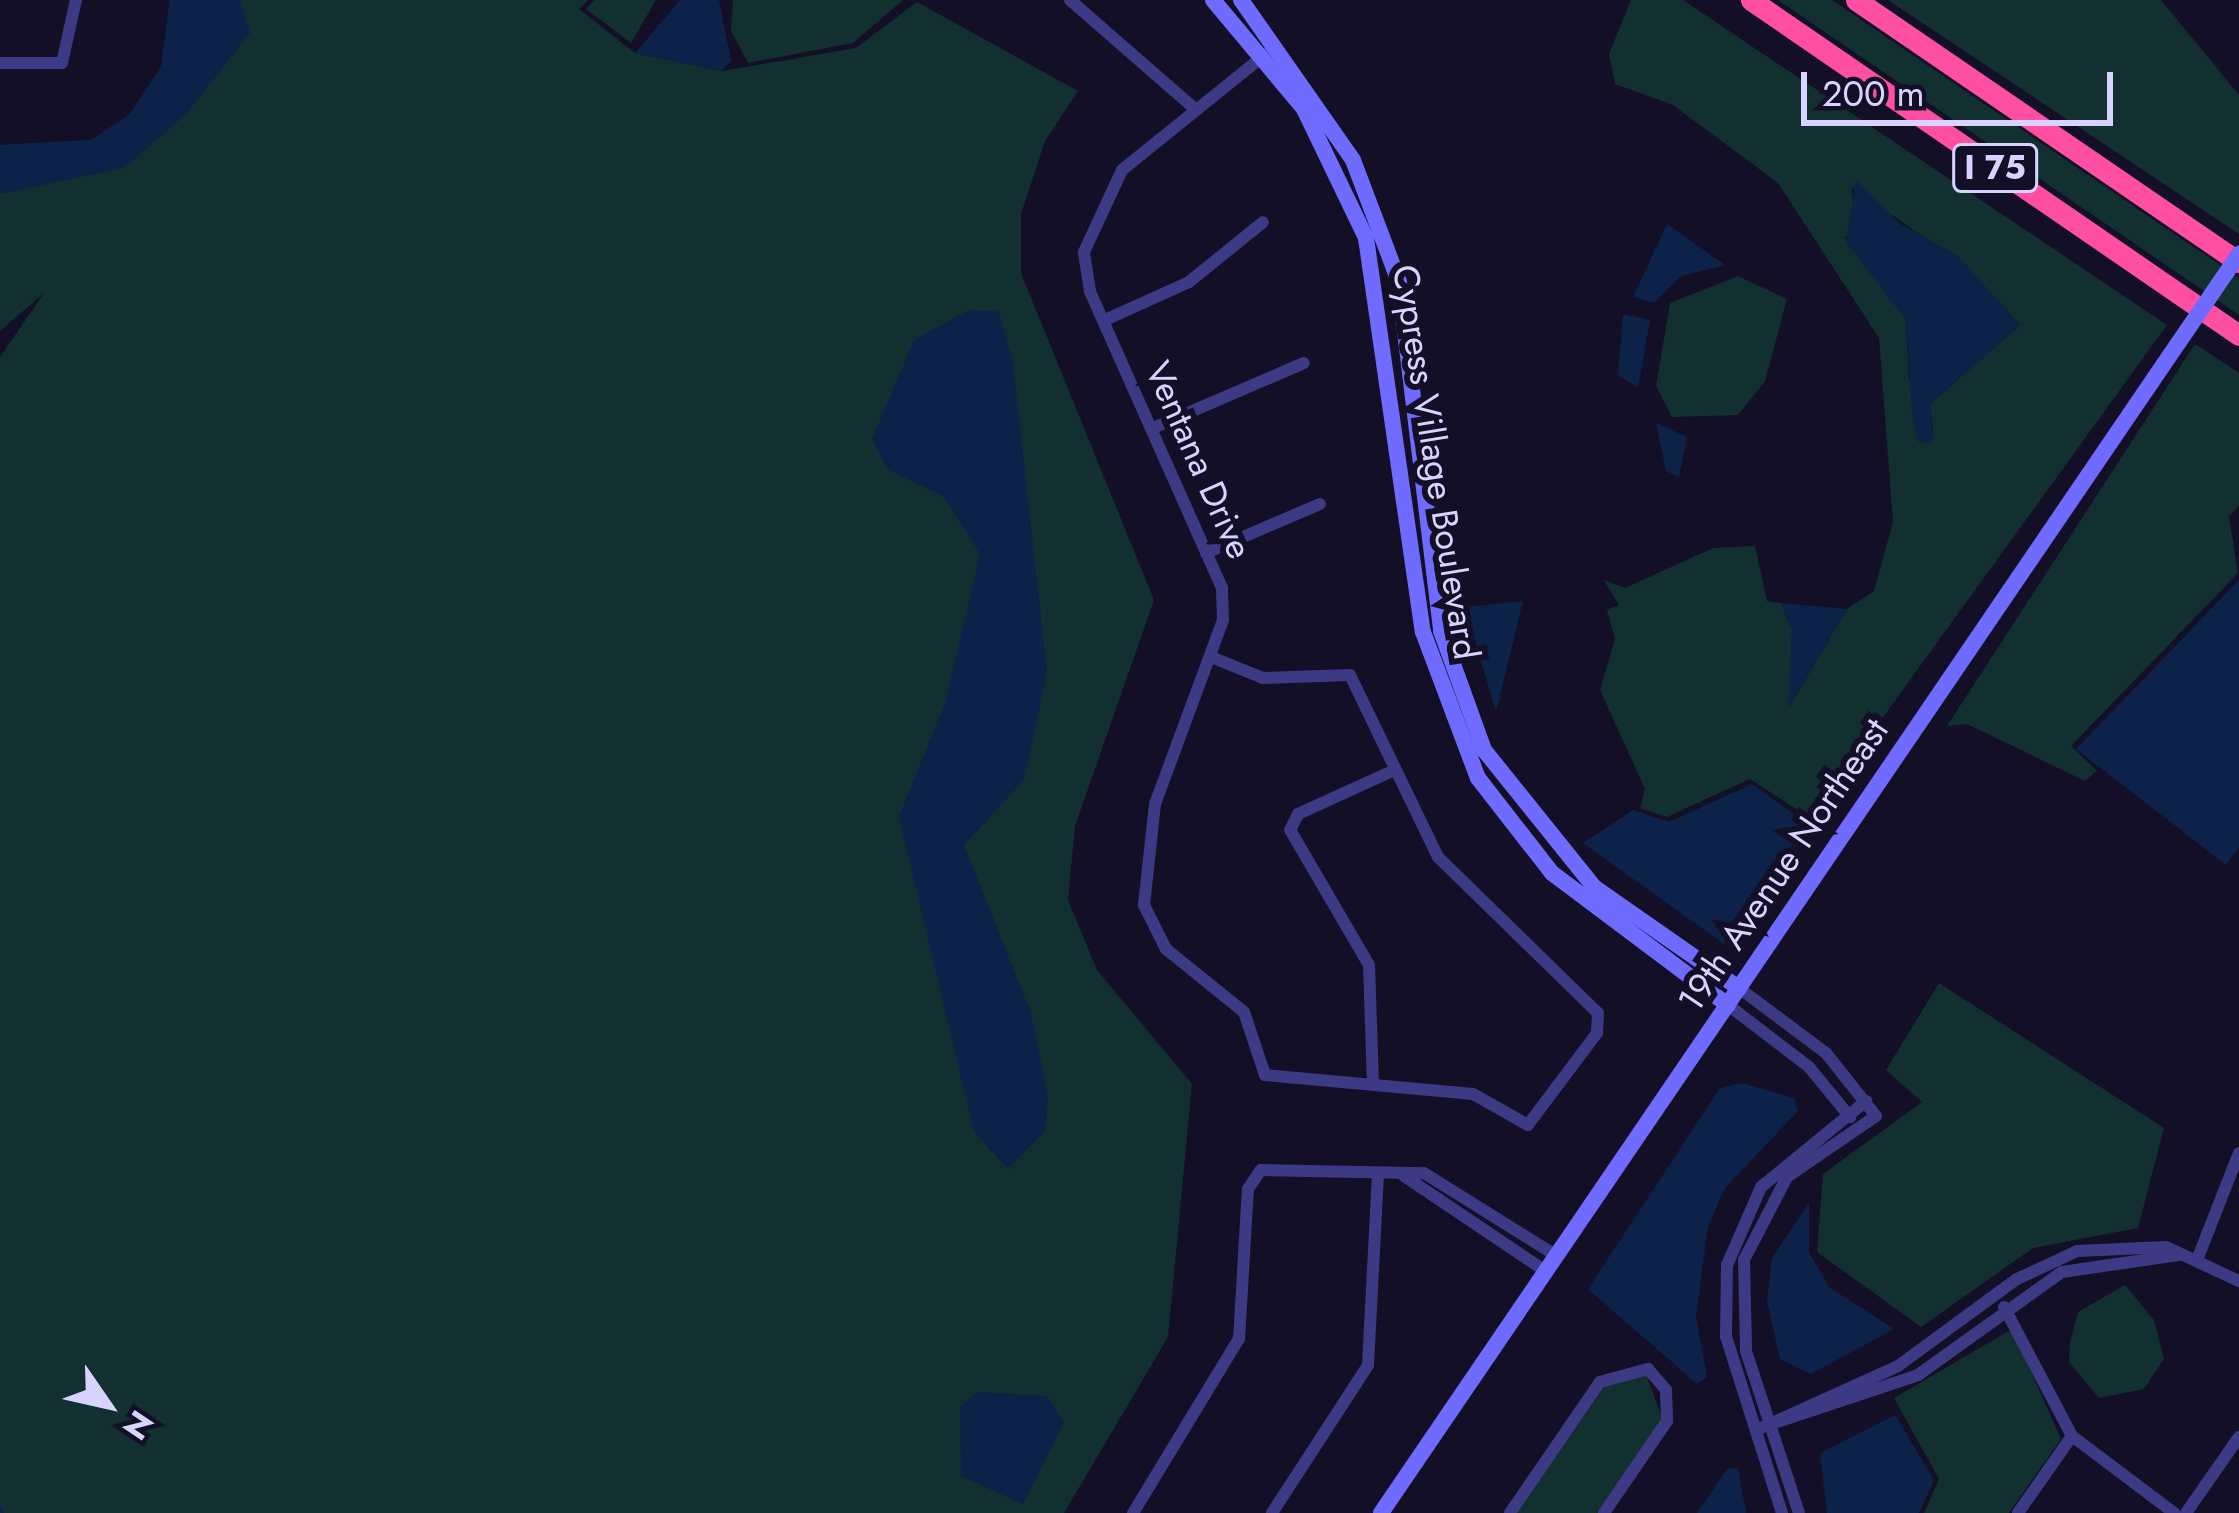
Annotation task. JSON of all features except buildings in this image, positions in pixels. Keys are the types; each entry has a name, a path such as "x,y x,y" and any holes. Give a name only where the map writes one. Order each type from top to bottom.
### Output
{"highway":[{"name":"I 75","path":"1750,0 2239,335"},
{"name":"I 75","path":"1856,0 2239,258"}],"street":[{"path":"1070,0 1196,110"},
{"name":"Cypress Village Boulevard","path":"1213,0 1272,49 1353,160 1400,282 1441,631 1484,750 1562,858 1739,988"},
{"name":"Cypress Village Boulevard","path":"1241,0 1343,176 1366,238 1423,632 1460,741 1552,873 1728,1005"},
{"path":"0,63 62,63 75,1"},
{"name":"Ventana Drive","path":"1272,49 1122,170 1090,224 1087,271 1206,553 1223,620 1155,804 1144,904 1166,949 1244,1012 1264,1076 1373,1085"},
{"path":"1105,320 1189,282 1262,223"},
{"name":"19th Avenue Northeast","path":"1381,1513 2239,258"},
{"path":"1153,428 1304,363"},
{"path":"1206,553 1320,503"},
{"path":"1211,657 1263,678 1350,675 1390,772 1476,904 1598,1013 1577,1063 1528,1125 1473,1094 1373,1085 1369,965 1290,830 1298,814 1390,772"},
{"path":"1739,988 1826,1053 1876,1116 1787,1177 1744,1260 1746,1351 1777,1422 1799,1513"},
{"path":"1728,1005 1809,1067 1857,1128"},
{"path":"1782,1513 1761,1429 1726,1336 1732,1244 1761,1187 1867,1101"},
{"path":"2197,1260 2239,1153"},
{"path":"1273,1513 1368,1366 1378,1173"},
{"path":"1397,1173 1552,1264"},
{"path":"1133,1513 1239,1339 1255,1174 1424,1173 1523,1234 1552,1264"},
{"path":"1473,1220 1482,1206"},
{"path":"1490,1231 1499,1217"},
{"path":"1761,1429 1918,1375 2006,1310 2097,1253"},
{"path":"1777,1422 1795,1407 1898,1366 2048,1262 2097,1253 2180,1255 2239,1281"},
{"path":"1996,1298 2072,1436 2174,1513"},
{"path":"1510,1513 1600,1382 1648,1369 1666,1390 1667,1420 1604,1513"},
{"path":"2018,1513 2072,1436"},
{"path":"2186,1513 2239,1436"}],"green space":[{"path":"170,0 588,0 579,9 635,53 722,71 856,48 917,2 1078,91 1045,141 1021,214 1021,273 1154,600 1075,826 1068,900 1097,970 1192,1084 1168,1337 1064,1513 0,1513 0,357 44,293 0,331 0,145 91,140 129,115 161,67"},
{"path":"595,0 656,0 631,43 586,9"},
{"path":"733,0 903,0 853,43 748,63 731,31"},
{"path":"1631,0 1683,0 2167,325 1810,818 1750,779 1667,817 1640,808 1645,789 1600,690 1615,639 1607,610 1619,605 1604,580 1625,588 1713,548 1755,546 1767,601 1781,603 1792,631 1789,707 1847,609 1874,591 1893,522 1879,338 1778,183 1673,105 1615,84 1609,54","holes":["1852,187 1965,266 2020,325 1930,404 1933,433 1909,380 1906,320 1845,237 1855,233"]},
{"path":"1778,0 1832,0 2239,278 2239,315"},
{"path":"1888,0 2161,0 2239,95 2239,234"},
{"path":"1738,276 1787,299 1765,381 1738,415 1672,417 1656,386 1670,303"},
{"path":"2195,344 2239,373 2239,505 2229,517 2238,573 2071,746 2097,771 2085,781 1967,724 1947,726"},
{"path":"1939,983 2164,1128 2138,1228 2033,1248 1921,1327 1817,1252 1823,1174 1922,1102 1886,1070"},
{"path":"2125,1285 2154,1320 2164,1359 2144,1389 2099,1398 2069,1362 2070,1343 2078,1312"},
{"path":"2012,1329 2061,1439 2009,1513 1924,1513 1939,1479 1894,1398"},
{"path":"1646,1374 1662,1418 1597,1513 1517,1513 1605,1386"}],"water":[{"path":"170,0 240,0 250,33 187,113 124,168 0,194 0,145 91,140 129,115 161,67"},
{"path":"680,0 719,0 731,61 722,71 635,53"},
{"path":"1856,180 1899,223 1958,256 2020,325 1930,404 1933,443 1918,442 1912,416 1906,320 1846,242"},
{"path":"1667,224 1725,265 1681,276 1654,303 1633,297"},
{"path":"969,310 998,311 1013,362 1047,672 1024,780 964,845 1031,1013 1048,1096 1046,1130 1008,1169 974,1132 899,817 945,703 980,554 943,496 887,469 872,439 914,340"},
{"path":"1623,314 1650,320 1638,388 1618,375"},
{"path":"1656,423 1687,437 1679,477 1666,471"},
{"path":"2239,580 2239,847 2226,865 2076,749"},
{"path":"1523,601 1497,709 1495,709 1465,607"},
{"path":"1781,603 1847,609 1788,708 1792,631"},
{"path":"1752,784 1810,826 1724,944 1583,843 1633,810 1669,822"},
{"path":"1742,1083 1794,1098 1798,1111 1725,1188 1708,1226 1696,1317 1707,1377 1697,1384 1588,1289 1720,1088"},
{"path":"1809,1203 1809,1252 1829,1287 1894,1329 1811,1374 1780,1359 1767,1301 1772,1258"},
{"path":"977,1392 1047,1396 1064,1422 1023,1504 961,1476 960,1407"},
{"path":"1895,1415 1934,1480 1919,1513 1827,1513 1820,1453"},
{"path":"1738,1468 1746,1513 1697,1513 1727,1469"}],"waterway":[{"path":"0,1507 2,1513"}]}
